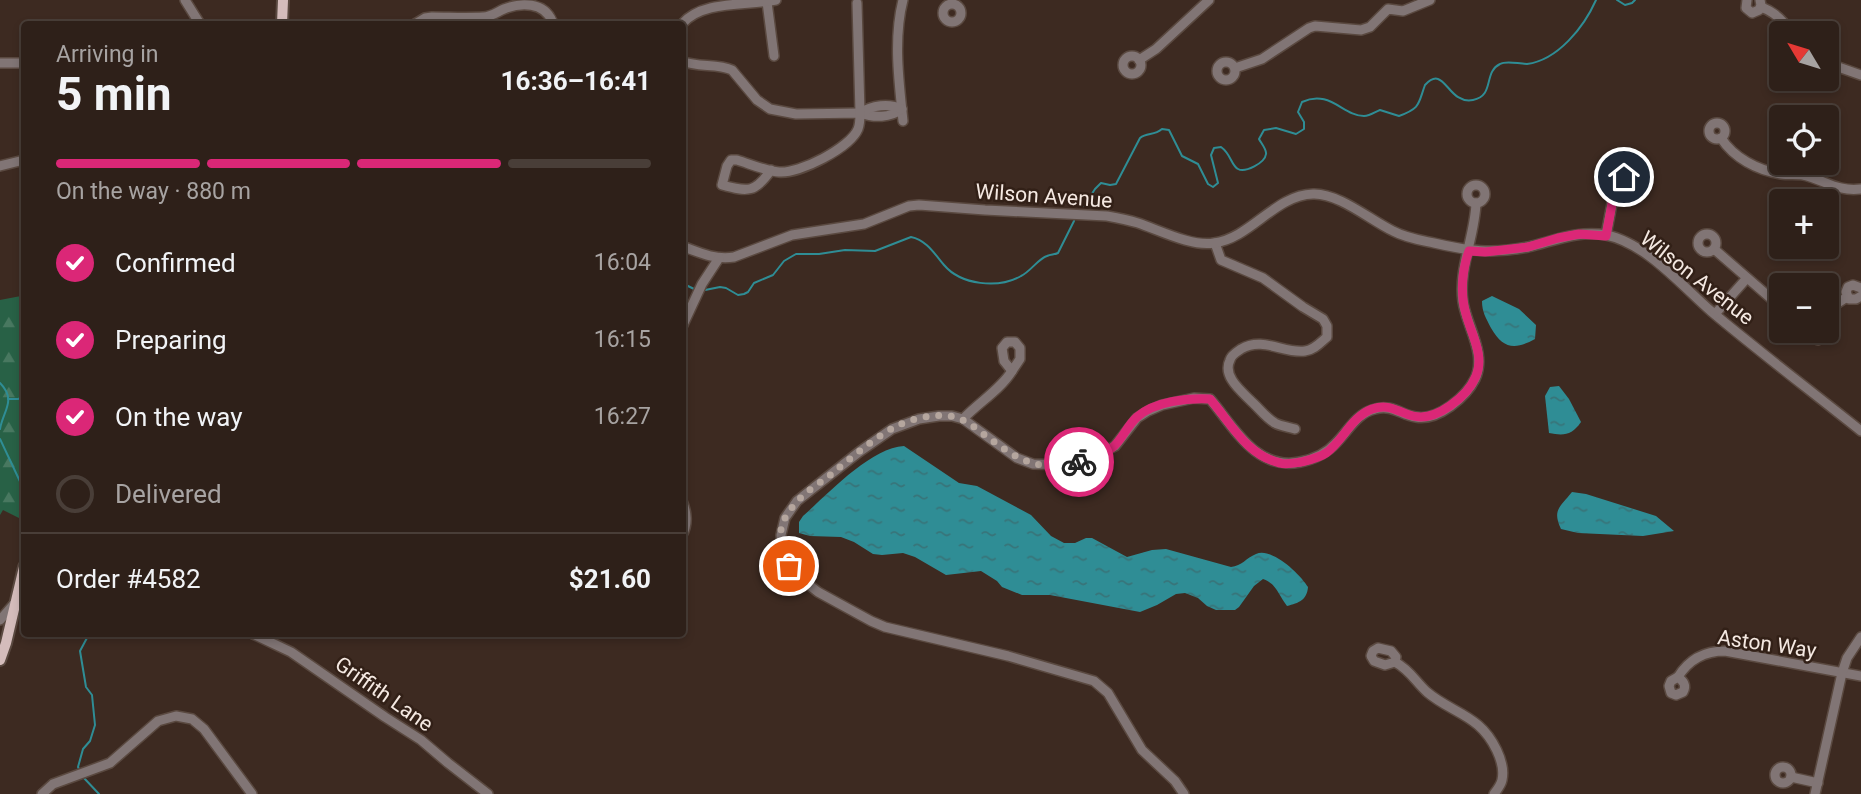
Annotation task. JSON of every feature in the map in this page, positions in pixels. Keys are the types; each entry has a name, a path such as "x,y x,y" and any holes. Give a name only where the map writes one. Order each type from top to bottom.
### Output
{"main road":[{"path":"282,21 283,0"},
{"path":"0,660 3,639 21,579"}],"street":[{"path":"184,0 198,21"},
{"path":"903,0 898,44 899,84 904,121"},
{"path":"1139,60 1156,49 1209,0"},
{"path":"1235,68 1262,59 1308,28 1315,26 1362,30 1370,27 1387,5 1403,11 1430,0"},
{"path":"1746,0 1745,5 1749,12 1755,13 1760,4 1782,21"},
{"path":"685,21 705,9 772,1 774,56"},
{"path":"420,21 432,17 488,21 516,2 539,8 548,13 552,21"},
{"path":"771,170 756,188 744,191 722,185 731,160 737,160 771,170 781,173 814,163 838,150 858,130 860,113 857,3"},
{"path":"686,62 727,67 763,106 783,113 860,113 869,107 894,105 902,109"},
{"path":"0,63 21,63"},
{"path":"1839,67 1861,75"},
{"path":"1721,138 1732,153 1770,171 1805,176 1845,190 1861,189"},
{"path":"0,166 21,161"},
{"path":"1606,236 1615,188"},
{"name":"Wilson Avenue","path":"686,248 719,258 743,255 792,235 864,224 909,206 927,204 985,210 1107,216 1138,223 1186,240 1215,243 1244,231 1294,198 1314,194 1342,202 1401,235 1469,251 1528,247 1579,234 1606,236 1627,243 1642,252 1861,431"},
{"path":"1184,794 1175,781 1142,750 1108,693 1094,681 1008,656 885,627 860,616 828,598 789,566 782,553 781,535 785,518 797,501 859,452 892,429 919,419 939,416 963,419 1017,458 1033,464 1068,465 1088,460 1115,446 1137,418 1148,411 1194,398 1210,399 1249,447 1263,456 1287,464 1314,459 1326,453 1360,416 1371,410 1393,408 1420,418 1438,413 1466,393 1474,382 1479,365 1462,286 1476,203"},
{"path":"1215,243 1221,260 1263,278 1323,319 1327,326 1327,337 1312,350 1300,352 1273,345 1255,344 1245,346 1229,360 1231,379 1239,389 1275,423 1295,429"},
{"path":"1714,249 1769,297"},
{"path":"686,318 702,284 719,258"},
{"path":"1715,314 1746,278"},
{"path":"1847,297 1850,285 1861,288"},
{"path":"1847,297 1854,300 1861,296"},
{"path":"1839,302 1847,297"},
{"path":"963,419 1012,372"},
{"path":"686,510 686,528"},
{"path":"0,620 15,603"},
{"name":"Griffith Lane","path":"259,637 291,652 421,740 488,794"},
{"path":"1815,794 1842,673 1847,658 1861,637"},
{"name":"Aston Way","path":"1678,677 1689,662 1716,651 1861,676"},
{"path":"1395,662 1407,669 1427,692 1466,716 1486,733 1496,750 1502,770 1502,781 1494,794"},
{"path":"42,794 53,784 110,763 158,721 176,716 198,723 211,736 253,794"},
{"path":"1791,777 1818,783"}],"green space":[{"path":"21,296 21,519 3,510 0,515 0,300"}],"water":[{"path":"1492,296 1519,309 1536,325 1535,339 1515,346 1500,340 1491,328 1483,308 1482,301"},
{"path":"1559,386 1581,422 1571,432 1563,434 1549,433 1545,396 1550,387"},
{"path":"904,446 959,483 977,486 1031,515 1051,536 1064,543 1092,538 1127,557 1166,549 1231,567 1256,554 1270,554 1299,575 1308,587 1306,595 1302,600 1287,606 1274,587 1263,579 1235,610 1216,610 1185,593 1176,594 1140,612 1050,595 1022,595 1002,587 981,571 946,575 903,553 873,554 841,537 799,533 799,522 803,516 850,474 877,455"},
{"path":"1572,492 1656,516 1674,531 1643,536 1578,533 1561,529 1557,513"}],"waterway":[{"path":"1084,206 1101,183 1116,184 1140,138 1162,129 1169,130 1182,156 1198,164 1208,184 1213,187 1218,183 1211,155 1214,148 1221,147 1238,169 1245,170 1254,166 1262,161 1266,154 1259,139 1264,130 1276,128 1296,134 1304,129 1304,122 1298,112 1302,102 1321,99 1356,115 1366,116 1380,110 1399,116 1415,108 1425,85 1437,79 1457,97 1464,100 1480,98 1487,89 1492,72 1500,64 1527,64 1538,61 1569,41 1585,21 1596,0"},
{"path":"1617,0 1625,5 1635,0"},
{"path":"705,290 720,287 738,295 744,294 754,283 773,275 784,261 796,254 845,250 875,251 911,237 925,244 951,272 960,277 980,283 1002,283 1021,276 1044,257 1058,253 1074,221"},
{"path":"686,285 696,290"},
{"path":"0,383 8,395 0,429"},
{"path":"8,399 21,398"},
{"path":"0,439 21,484"},
{"path":"79,769 83,749 90,741 95,725 92,695 86,687 80,651 87,637"},
{"path":"83,777 99,794"}],"way so far":[{"path":"789,566 782,553 781,535 785,518 797,501 859,452 905,423 951,416 963,419 1017,458 1033,464 1049,466 1079,462"}],"route":[{"path":"1079,462 1115,446 1137,418 1148,411 1194,398 1210,399 1249,447 1263,456 1287,464 1314,459 1326,453 1360,416 1371,410 1393,408 1420,418 1438,413 1466,393 1478,372 1479,356 1466,314 1462,286 1469,251 1528,247 1579,234 1606,236 1615,188 1624,184 1624,177"}]}
